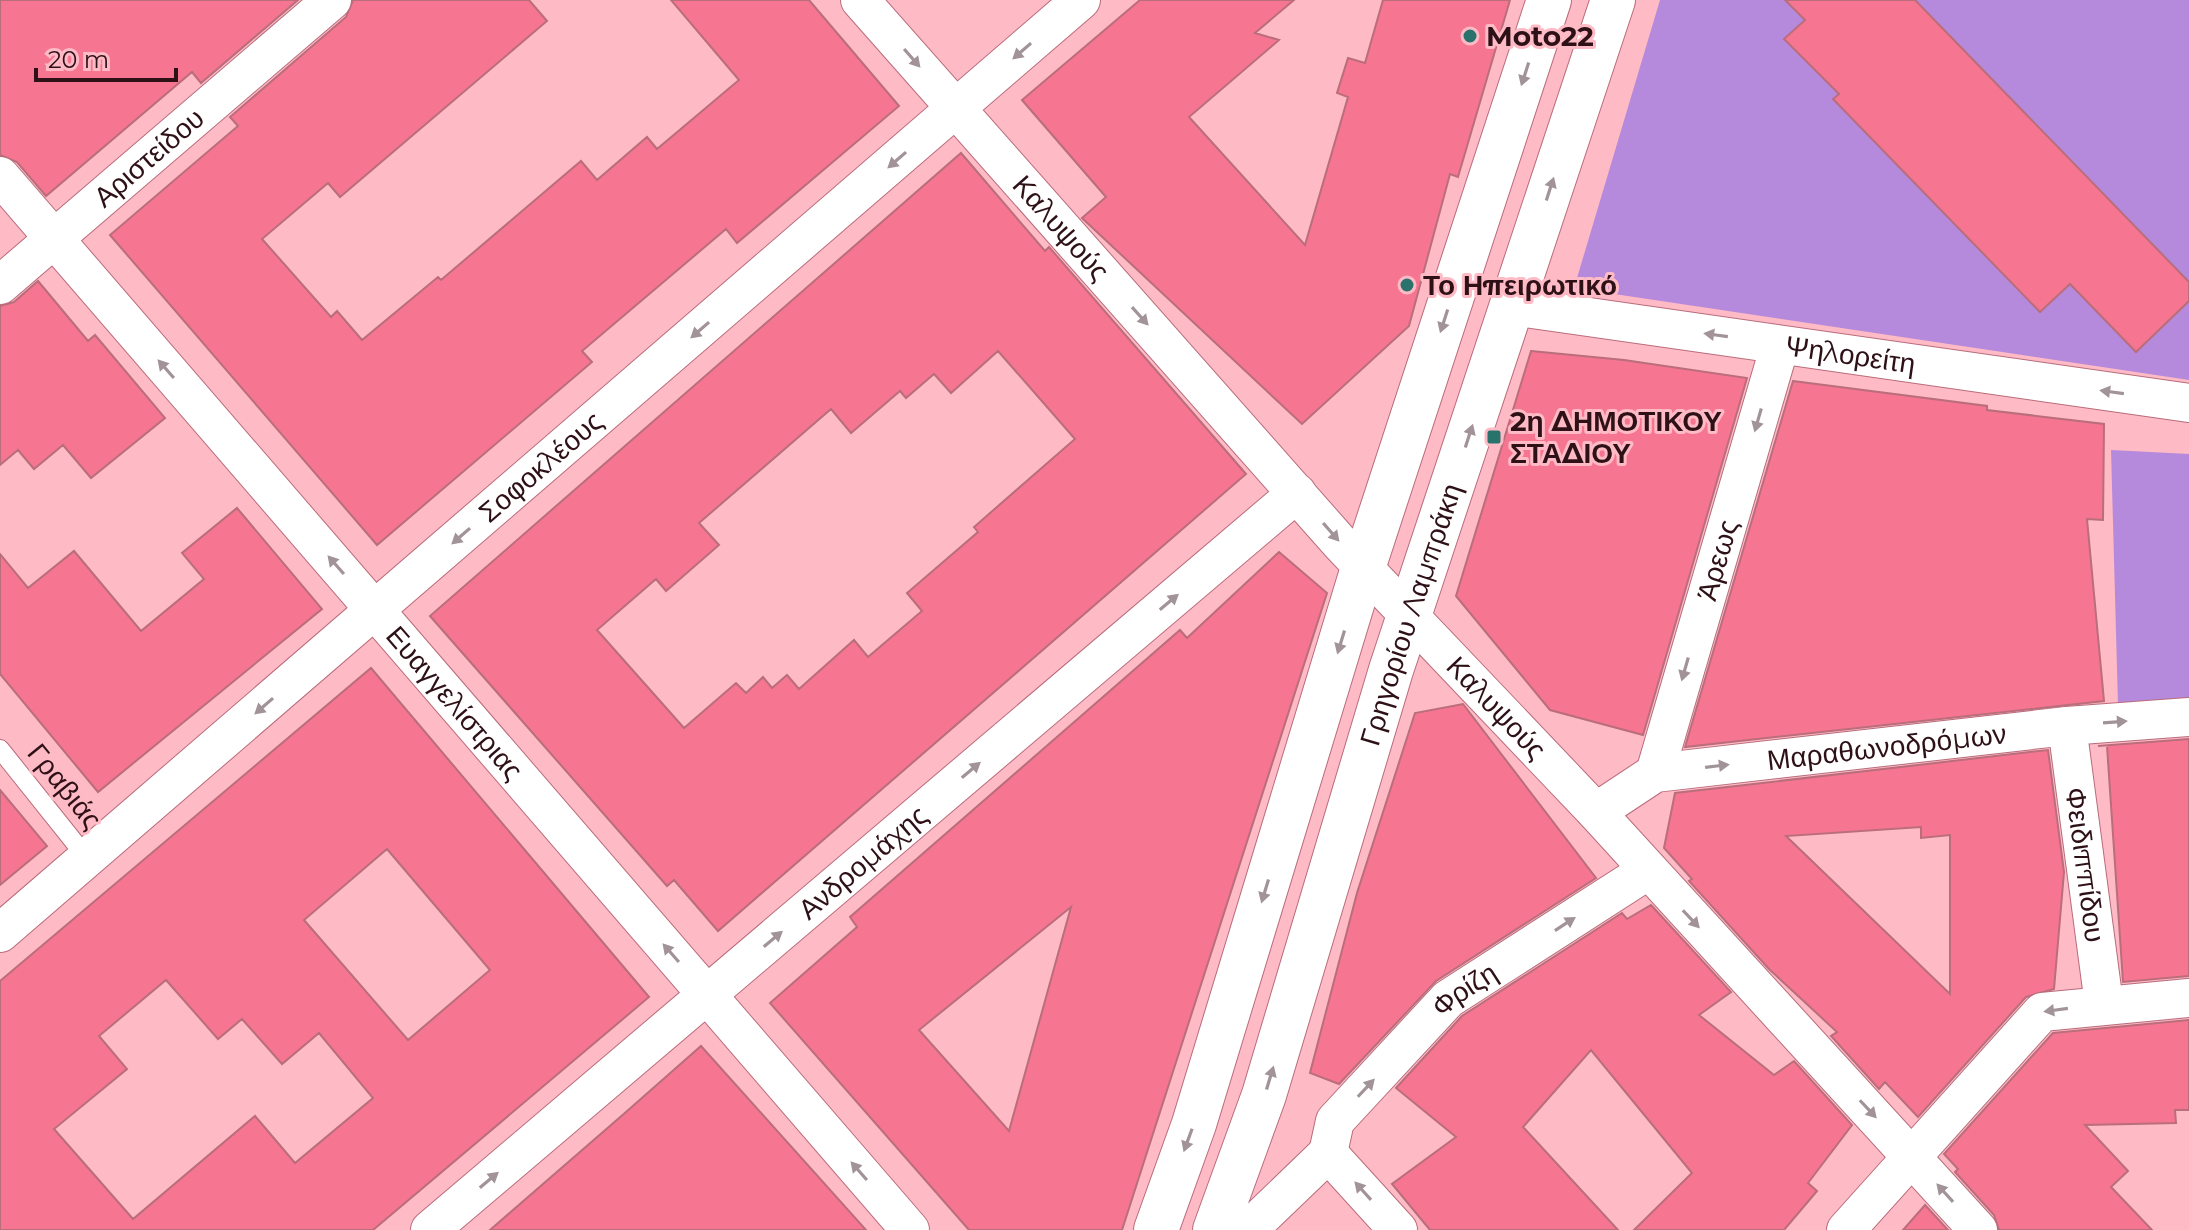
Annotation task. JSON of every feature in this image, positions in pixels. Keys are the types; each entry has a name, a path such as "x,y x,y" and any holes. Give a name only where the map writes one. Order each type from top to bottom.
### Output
{"street":[{"name":"Αριστείδου","path":"0,285 332,0"},
{"name":"Καλυψούς","path":"860,0 1363,568 1596,812 1978,1230"},
{"name":"Σοφοκλέους","path":"0,933 1081,0"},
{"name":"Γρηγορίου Λαμπράκη","path":"1156,1230 1194,1124 1363,568 1549,0"},
{"name":"Γρηγορίου Λαμπράκη","path":"1215,1230 1264,1095 1409,616 1613,0"},
{"name":"Ευαγγελίστριας","path":"0,176 910,1230"},
{"name":"Ψηλορείτη","path":"1512,306 2189,403"},
{"name":"Άρεως","path":"1655,773 1780,345"},
{"name":"Ανδρομάχης","path":"430,1230 1297,493"},
{"name":"Μαραθωνοδρόμων","path":"1596,812 1655,773 2067,726 2189,717"},
{"name":"Φειδιππίδου","path":"2067,726 2104,1004"},
{"name":"Φρίζη","path":"1328,1153 1335,1121 1448,999 1647,871"},
{"path":"1846,1230 2042,1012 2189,998"},
{"path":"1248,1230 1328,1153 1398,1230"}],"lane":[{"name":"Γραβιάς","path":"0,749 87,858"}],"shaded area":[{"path":"1660,0 2189,0 2189,380 1574,288"},
{"path":"2111,450 2189,454 2189,701 2118,705"}],"building":[{"path":"0,0 298,0 201,83 192,72 46,196 17,162 0,155"},
{"path":"353,0 529,0 547,21 340,197 328,183 262,239 331,317 337,311 362,340 438,277 441,280 581,161 597,180 647,137 657,149 739,80 671,0 809,0 899,106 737,243 726,229 582,351 592,362 377,545 110,235 238,126 230,117 346,17"},
{"path":"1140,0 1294,0 1255,33 1279,40 1189,117 1305,245 1348,97 1337,93 1348,58 1365,63 1383,0 1510,0 1458,177 1450,174 1409,326 1302,424 1082,218 1106,197 1022,100"},
{"path":"1785,0 1915,0 2189,282 2189,301 2136,352 2070,284 2040,312 1833,99 1839,94 1784,39 1805,20"},
{"path":"961,153 1045,251 1049,247 1246,474 718,931 674,880 667,886 430,616","holes":["998,351 1075,439 974,527 978,532 907,593 922,611 868,657 854,640 799,689 787,675 772,688 763,677 746,693 736,683 684,728 597,630 656,579 666,591 719,545 699,523 831,409 851,433 900,391 906,398 934,374 951,393"]},
{"path":"38,281 88,341 95,335 165,418 91,478 63,445 34,469 18,450 0,465 0,306 14,302"},
{"path":"1531,351 1624,360 1747,378 1643,735 1550,710 1456,596"},
{"path":"1793,381 2104,424 2103,520 2087,519 2104,701 1685,747"},
{"path":"237,508 322,609 98,792 0,674 0,554 28,588 74,551 141,631 204,579 182,553"},
{"path":"1279,552 1327,593 1122,1230 969,1230 770,1003 857,927 850,917 1180,630 1187,638","holes":["1071,907 1009,1131 919,1030"]},
{"path":"371,668 649,997 373,1230 0,1230 0,981","holes":["387,849 490,970 408,1040 304,920","166,980 218,1039 242,1019 282,1064 319,1033 373,1098 295,1163 255,1116 133,1219 54,1129 127,1069 99,1036"]},
{"path":"1463,704 1596,878 1436,981 1339,1084 1310,1073 1357,893 1415,713"},
{"path":"2189,739 2189,976 2123,982 2107,746 2098,746"},
{"path":"2048,750 2064,872 2054,989 2026,997 1918,1117 1885,1082 1879,1089 1831,1036 1837,1032 1769,969 1689,881 1692,879 1664,848 1675,793","holes":["1921,827 1921,838 1950,835 1950,994 1786,836"]},
{"path":"0,790 47,846 0,885"},
{"path":"1651,905 1731,992 1699,1015 1774,1075 1794,1061 1852,1125 1808,1183 1817,1191 1784,1230 1634,1230 1692,1173 1591,1050 1523,1127 1618,1230 1430,1230 1392,1184 1456,1137 1396,1088 1462,1016 1622,913 1627,919"},
{"path":"2189,1020 2189,1110 2175,1110 2176,1123 2085,1125 2128,1171 2111,1187 2152,1230 1999,1230 1994,1215 1955,1172 1958,1169 1944,1154 2053,1033"},
{"path":"701,1046 866,1230 490,1230 626,1112"},
{"path":"1925,1205 1948,1230 1903,1230"}],"place":[{"name":"Moto22","path":"1470,36"},
{"name":"Το Ηπειρωτικό","path":"1407,285"},
{"name":"2η ΔΗΜΟΤΙΚΟΥ ΣΤΑΔΙΟΥ","path":"1494,437"}]}
